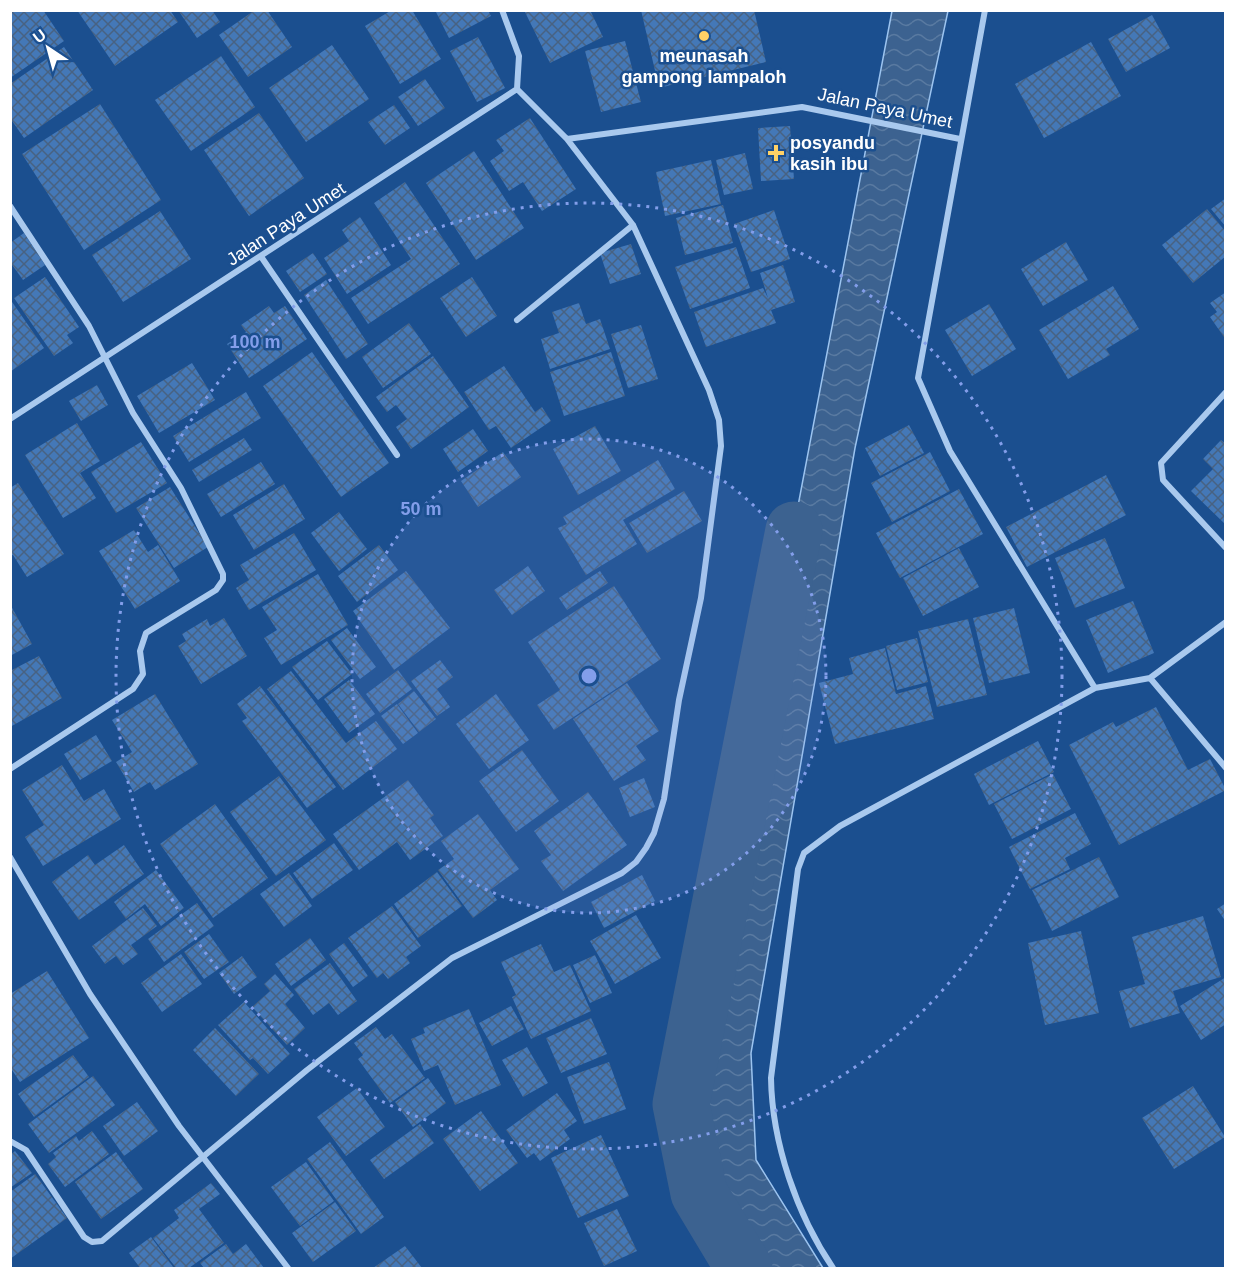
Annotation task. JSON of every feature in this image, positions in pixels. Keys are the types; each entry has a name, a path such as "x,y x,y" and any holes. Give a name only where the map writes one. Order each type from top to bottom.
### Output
{"street":[{"path":"10,1141 26,1150 84,1237 92,1242 102,1241 307,1070 452,958 622,873 636,862 654,833 664,799 679,700 701,598 721,446 719,420 709,390 633,225 567,139 517,90 519,56 502,10"},
{"name":"Jalan Paya Umet","path":"567,139 788,107 829,110 960,139 985,10"},
{"name":"Jalan Paya Umet","path":"10,419 262,258 517,90"},
{"path":"960,139 918,378 950,452 1095,688"},
{"path":"10,206 89,326 133,413 181,488 223,574 223,580 216,590 146,633 140,651 143,674 133,689 10,769"},
{"path":"517,320 633,225"},
{"path":"262,258 397,455"},
{"path":"1226,392 1161,463 1163,480 1226,548"},
{"path":"833,1269 817,1244 786,1169 771,1094 771,1078 798,869 804,853 840,826 1095,688 1150,678 1226,621"},
{"path":"1150,678 1226,768"},
{"path":"10,857 90,994 203,1158 288,1269"}],"water":[{"path":"892,11 948,11 855,448 751,1053 756,1160 823,1268 756,1268 711,1181 695,1082 707,985"}],"building":[{"path":"10,10 43,10 64,41 10,78"},
{"path":"77,10 170,10 178,22 115,66"},
{"path":"178,10 212,10 220,22 197,38"},
{"path":"255,10 267,10 292,47 248,77 219,35"},
{"path":"392,10 412,10 441,59 400,84 365,26"},
{"path":"435,10 488,10 491,16 449,38"},
{"path":"524,10 590,10 603,37 550,63"},
{"name":"meunasah gampong lampaloh","path":"641,10 754,10 766,62 659,88"},
{"path":"1152,15 1170,48 1126,72 1108,39"},
{"path":"478,37 505,88 477,102 450,51"},
{"path":"625,41 641,102 601,112 585,51"},
{"path":"1091,42 1121,96 1044,138 1015,84"},
{"path":"332,45 369,99 306,142 269,88"},
{"path":"64,47 93,90 24,138 10,118 10,84"},
{"path":"221,56 255,107 191,151 155,100"},
{"path":"425,79 445,108 418,126 398,97"},
{"path":"100,104 161,200 84,250 22,154"},
{"path":"394,105 410,128 385,145 368,122"},
{"path":"259,113 304,178 249,216 204,150"},
{"path":"530,118 576,189 542,211 523,182 509,191 490,161 504,151 496,140"},
{"name":"posyandu kasih ibu","path":"790,126 794,179 761,181 758,128"},
{"path":"474,151 524,228 476,260 426,183"},
{"path":"745,153 753,189 724,195 716,160"},
{"path":"711,160 721,204 665,216 656,172"},
{"path":"405,182 460,264 368,324 351,298 411,259 374,203"},
{"path":"1226,198 1226,227 1211,209"},
{"path":"723,205 733,243 685,255 676,218"},
{"path":"1207,209 1226,232 1226,256 1193,283 1162,245"},
{"path":"774,210 790,259 751,272 734,224"},
{"path":"160,211 191,259 123,302 92,255"},
{"path":"360,217 391,265 347,294 324,258 349,241 342,230"},
{"path":"24,233 45,265 23,280 10,262 10,243"},
{"path":"1066,242 1088,280 1043,306 1021,269"},
{"path":"631,244 641,274 610,284 600,253"},
{"path":"736,247 750,288 690,309 675,267"},
{"path":"313,253 327,274 300,292 286,271"},
{"path":"783,265 795,302 771,310 776,323 706,347 694,312 763,288 768,298 760,273"},
{"path":"45,277 79,327 67,335 73,343 54,356 14,298"},
{"path":"472,277 497,316 466,337 440,298"},
{"path":"326,280 368,344 346,359 304,295"},
{"path":"1113,286 1139,329 1106,349 1110,355 1068,379 1039,330"},
{"path":"1226,292 1226,340 1210,317 1217,312 1210,303"},
{"path":"10,299 44,348 10,372"},
{"path":"579,303 586,324 600,319 610,349 550,369 541,339 559,333 552,312"},
{"path":"989,304 1016,349 972,376 945,330"},
{"path":"269,306 274,313 285,306 307,339 249,378 227,344 246,332 241,325"},
{"path":"409,323 431,354 383,388 362,357"},
{"path":"641,325 658,379 628,388 611,334"},
{"path":"312,352 389,463 341,497 263,386"},
{"path":"611,352 625,396 564,416 550,372"},
{"path":"433,356 469,407 411,449 396,427 407,419 396,405 387,412 376,397"},
{"path":"192,363 215,400 159,433 137,396"},
{"path":"504,366 535,412 542,407 551,421 511,448 496,426 489,430 464,392"},
{"path":"97,385 108,405 81,421 69,401"},
{"path":"246,392 261,418 189,462 173,436"},
{"path":"77,423 100,461 80,473 96,498 63,518 25,455"},
{"path":"909,425 924,453 880,476 865,448"},
{"path":"595,426 621,471 578,495 553,449"},
{"path":"473,429 488,451 458,472 443,449"},
{"path":"244,438 252,450 199,482 192,470"},
{"path":"1221,440 1226,444 1226,525 1191,491 1213,469 1203,459"},
{"path":"141,442 167,483 116,513 91,472"},
{"path":"503,452 521,477 478,507 461,481"},
{"path":"930,452 950,491 892,522 871,483"},
{"path":"658,460 675,489 623,520 637,544 586,575 558,528 567,524 563,517"},
{"path":"261,462 275,484 221,517 207,494"},
{"path":"1106,475 1126,515 1027,567 1006,527"},
{"path":"18,483 64,554 27,577 13,555 10,556 10,488"},
{"path":"284,484 305,519 254,550 233,515"},
{"path":"170,487 208,547 174,568 136,508"},
{"path":"959,489 983,534 900,578 876,533"},
{"path":"684,491 702,521 647,553 629,523"},
{"path":"339,512 367,549 339,571 311,533"},
{"path":"134,530 148,552 158,545 180,581 135,609 99,551"},
{"path":"294,533 316,570 249,610 236,588 249,580 240,565"},
{"path":"1105,538 1125,588 1075,608 1055,558"},
{"path":"379,545 398,570 357,602 338,576"},
{"path":"959,548 979,587 923,616 903,578"},
{"path":"528,566 545,591 512,615 494,590"},
{"path":"406,571 450,628 394,670 353,611"},
{"path":"600,571 608,583 567,610 559,598"},
{"path":"318,574 348,625 281,665 264,638 277,630 262,607"},
{"path":"614,586 661,659 554,730 537,705 560,690 528,642"},
{"path":"1133,601 1154,653 1108,673 1086,620"},
{"path":"10,604 32,644 10,656"},
{"path":"1014,608 1030,673 989,683 973,618"},
{"path":"224,618 247,656 201,684 178,646 186,641 182,634 207,619 210,626"},
{"path":"968,619 987,695 937,707 918,631"},
{"path":"347,628 376,667 360,679 331,640"},
{"path":"917,638 928,682 897,690 886,646"},
{"path":"327,641 352,674 318,700 292,667"},
{"path":"885,648 896,694 926,686 934,719 835,744 819,683 853,674 849,658"},
{"path":"39,656 62,698 10,727 10,671"},
{"path":"440,660 453,677 437,689 450,707 437,716 411,681"},
{"path":"398,670 412,689 380,713 366,694"},
{"path":"291,671 346,743 376,721 397,749 343,790 267,689"},
{"path":"349,680 375,714 349,733 324,699"},
{"path":"627,683 659,731 636,746 646,760 614,781 573,719"},
{"path":"260,686 336,787 307,808 242,721 247,718 237,704"},
{"path":"414,691 436,719 419,732 398,704"},
{"path":"155,694 198,764 155,790 150,782 134,792 116,762 132,752 112,720"},
{"path":"496,694 529,740 489,769 456,724"},
{"path":"397,704 418,733 403,744 381,716"},
{"path":"1156,707 1188,770 1210,759 1226,790 1119,845 1069,745 1113,722 1116,727"},
{"path":"96,735 112,761 80,780 64,754"},
{"path":"1038,741 1054,772 989,805 974,774"},
{"path":"522,750 559,801 516,832 479,781"},
{"path":"62,765 84,801 104,789 121,819 43,866 25,837 44,825 22,790"},
{"path":"1053,774 1071,809 1012,839 994,804"},
{"path":"279,776 326,840 276,876 230,812"},
{"path":"644,778 655,807 630,817 619,788"},
{"path":"408,780 434,815 430,818 443,836 410,860 397,842 359,870 333,834"},
{"path":"588,792 627,845 563,891 541,861 551,855 534,831"},
{"path":"215,804 268,878 213,918 160,844"},
{"path":"1075,813 1091,844 1065,858 1070,869 1030,889 1009,847"},
{"path":"478,814 519,869 490,890 497,900 473,918 438,870 454,859 441,841"},
{"path":"334,843 353,870 312,899 293,873"},
{"path":"124,845 144,874 79,920 52,882 88,855 95,865"},
{"path":"1099,857 1119,897 1052,931 1032,890"},
{"path":"156,870 184,908 161,926 145,904 126,919 114,902"},
{"path":"437,872 462,906 418,938 394,904"},
{"path":"289,873 312,906 284,927 260,894"},
{"path":"642,875 655,901 604,928 591,902"},
{"path":"197,903 214,926 164,962 148,939"},
{"path":"1226,903 1226,922 1217,909"},
{"path":"392,906 421,946 406,957 410,963 388,979 383,973 377,978 348,938"},
{"path":"143,908 157,926 131,945 138,954 123,965 116,956 105,964 92,946"},
{"path":"636,915 661,958 615,984 590,941"},
{"path":"1203,916 1221,977 1173,991 1180,1013 1130,1028 1119,991 1145,984 1132,937"},
{"path":"1081,931 1099,1013 1045,1025 1028,943"},
{"path":"209,934 229,962 204,979 184,952"},
{"path":"310,938 326,960 291,986 275,964"},
{"path":"344,943 368,976 353,987 329,954"},
{"path":"541,944 554,972 570,965 591,1011 531,1039 512,997 516,995 501,962"},
{"path":"181,954 202,984 162,1012 141,983"},
{"path":"595,955 612,993 590,1003 573,965"},
{"path":"242,956 257,977 234,994 219,973"},
{"path":"330,963 357,1001 338,1015 329,1003 313,1015 294,989"},
{"path":"47,971 89,1038 20,1082 10,1067 10,994"},
{"path":"275,974 294,995 285,1004 305,1028 287,1045 252,1007 270,991 264,984"},
{"path":"1226,977 1226,1024 1201,1040 1180,1006"},
{"path":"244,1002 290,1054 268,1074 253,1058 250,1060 218,1025"},
{"path":"511,1006 524,1029 492,1046 479,1023"},
{"path":"469,1009 501,1085 455,1105 438,1065 424,1071 411,1039 425,1033 423,1028"},
{"path":"591,1018 607,1054 561,1073 546,1038"},
{"path":"376,1027 385,1039 392,1034 425,1078 390,1103 358,1059 363,1055 354,1043"},
{"path":"215,1028 259,1074 236,1096 193,1050"},
{"path":"527,1047 548,1083 523,1097 502,1060"},
{"path":"73,1055 89,1077 34,1117 18,1094"},
{"path":"609,1062 626,1109 584,1124 567,1077"},
{"path":"93,1076 115,1105 49,1153 28,1124"},
{"path":"428,1078 446,1103 413,1127 395,1102"},
{"path":"1193,1086 1225,1137 1174,1169 1142,1118"},
{"path":"357,1088 385,1127 346,1156 317,1117"},
{"path":"557,1093 577,1121 564,1130 570,1139 540,1161 534,1153 527,1158 506,1130"},
{"path":"137,1102 158,1131 124,1156 103,1126"},
{"path":"481,1111 518,1163 480,1191 443,1139"},
{"path":"420,1124 434,1143 384,1179 370,1160"},
{"path":"92,1131 109,1154 65,1187 48,1164 56,1157 53,1153 76,1136 79,1141"},
{"path":"601,1135 629,1196 578,1218 551,1158"},
{"path":"330,1142 384,1217 361,1234 307,1159"},
{"path":"15,1151 32,1173 10,1188 10,1155"},
{"path":"116,1152 143,1189 101,1219 75,1182"},
{"path":"306,1162 334,1201 300,1226 271,1187"},
{"path":"35,1174 67,1218 10,1259 10,1192"},
{"path":"211,1183 220,1194 199,1209 224,1243 189,1268 176,1268 153,1238 179,1218 174,1210"},
{"path":"335,1202 356,1231 313,1262 292,1233"},
{"path":"617,1209 637,1251 604,1266 584,1223"},
{"path":"151,1237 174,1268 140,1268 129,1253"},
{"path":"226,1244 233,1254 246,1244 264,1268 204,1268 200,1263"},
{"path":"405,1246 422,1268 373,1268"}],"waterway":[{"path":"744,1268 699,1193 681,1104 794,530"}],"place":[{"name":"meunasah gampong lampaloh","path":"704,36"},
{"name":"posyandu kasih ibu","path":"776,153"}]}
